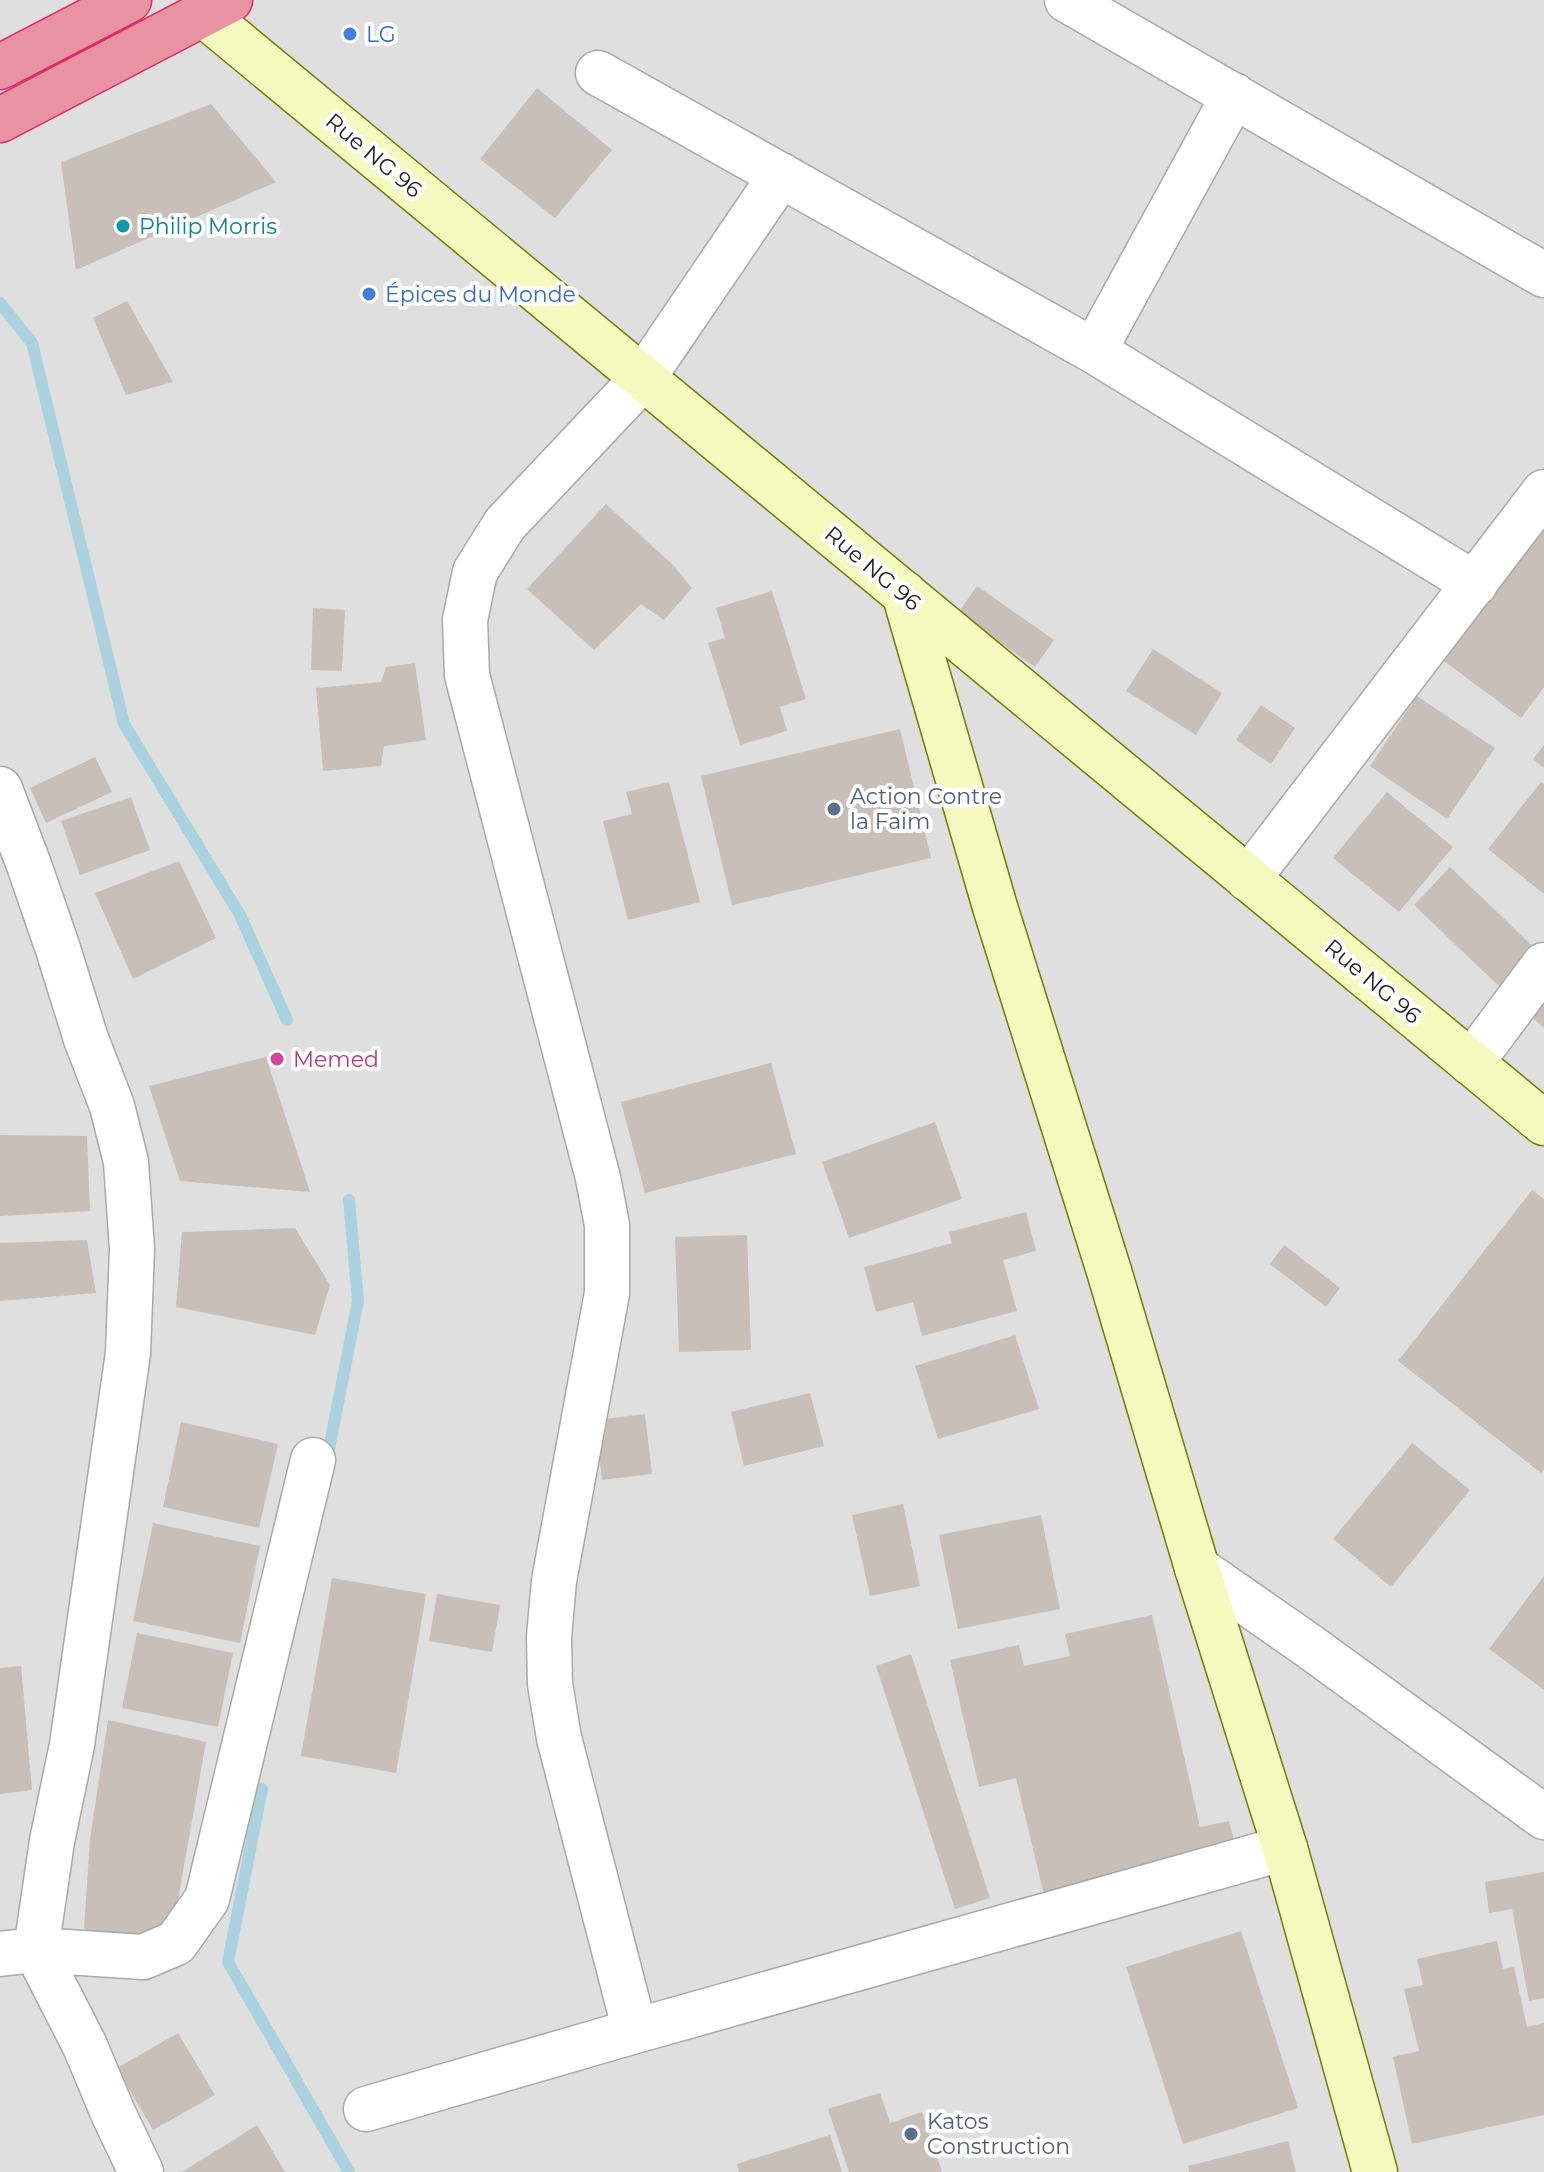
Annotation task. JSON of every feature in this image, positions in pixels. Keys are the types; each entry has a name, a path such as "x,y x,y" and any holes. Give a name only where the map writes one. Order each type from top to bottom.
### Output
{"highway":[{"path":"0,67 129,0"},
{"path":"0,120 216,7"}],"street":[{"path":"1067,0 1544,275"},
{"name":"Rue NG 96","path":"216,7 643,378 1544,1123"},
{"path":"598,73 1094,351 1475,584"},
{"path":"1094,351 1234,95"},
{"path":"635,2031 559,1738 550,1684 549,1637 554,1581 607,1293 607,1225 598,1178 467,675 465,620 475,572 505,524 643,378 781,175"},
{"path":"1248,879 1544,492"},
{"path":"904,593 995,907 1285,1848 1375,2172"},
{"path":"0,789 112,1106 126,1162 132,1249 128,1353 72,1745 52,1841 18,1952"},
{"path":"1471,1063 1544,965"},
{"path":"18,1952 143,1957 176,1943 207,1899 313,1460"},
{"path":"1197,1568 1544,1817"},
{"path":"366,2109 1285,1848"},
{"path":"18,1952 85,2046 141,2172"}],"shaded area":[{"path":"0,0 1544,0 1544,2172 0,2172"}],"building":[{"path":"537,88 612,150 555,218 480,159"},
{"name":"Philip Morris","path":"211,104 276,182 76,270 61,162"},
{"path":"127,301 173,382 126,395 93,318"},
{"path":"606,504 673,565 692,588 664,620 641,604 594,650 527,589"},
{"path":"1544,521 1544,687 1521,718 1437,656"},
{"path":"977,586 1054,640 1035,667 958,613"},
{"path":"772,591 806,699 780,707 787,731 740,745 708,643 725,638 716,608"},
{"path":"313,608 345,610 342,671 311,670"},
{"path":"1153,649 1222,693 1196,735 1126,691"},
{"path":"415,663 426,740 384,746 381,766 323,771 316,688 381,682 386,667"},
{"path":"1417,696 1495,748 1447,819 1370,766"},
{"path":"1261,705 1295,728 1271,764 1236,740"},
{"path":"900,729 931,858 732,905 701,776"},
{"path":"1544,745 1544,768 1533,759"},
{"path":"95,757 112,792 46,823 30,788"},
{"path":"669,782 700,902 628,920 603,821 632,814 626,792"},
{"path":"1541,782 1544,784 1544,894 1488,849"},
{"path":"1387,792 1453,847 1399,912 1333,858"},
{"path":"131,797 150,850 80,875 61,821"},
{"path":"179,861 216,938 133,979 95,893"},
{"path":"1450,867 1541,954 1504,991 1414,905"},
{"path":"1544,976 1544,1028 1518,1005"},
{"path":"266,1057 310,1192 180,1181 149,1086"},
{"path":"771,1063 796,1154 645,1193 621,1102"},
{"path":"935,1122 962,1199 849,1238 822,1162"},
{"path":"0,1135 87,1136 90,1211 0,1216"},
{"path":"1532,1190 1544,1199 1544,1469 1541,1473 1398,1361"},
{"path":"1026,1212 1036,1251 1003,1260 1017,1311 922,1336 913,1302 876,1312 864,1267 952,1243 949,1232"},
{"path":"295,1228 330,1285 315,1335 176,1307 182,1232"},
{"path":"747,1235 751,1350 679,1352 675,1237"},
{"path":"87,1240 96,1293 0,1301 0,1243"},
{"path":"1284,1245 1340,1288 1326,1307 1270,1264"},
{"path":"1015,1335 1039,1409 938,1439 915,1366"},
{"path":"810,1393 824,1446 744,1466 731,1412"},
{"path":"645,1414 652,1474 602,1480 595,1420"},
{"path":"181,1422 278,1444 259,1528 163,1507"},
{"path":"1412,1443 1470,1490 1391,1587 1333,1539"},
{"path":"903,1504 920,1586 870,1596 852,1515"},
{"path":"1041,1515 1060,1609 958,1629 939,1535"},
{"path":"153,1523 260,1546 240,1643 133,1621"},
{"path":"1544,1576 1544,1690 1489,1649"},
{"path":"332,1578 426,1594 396,1773 301,1756"},
{"path":"437,1594 500,1605 492,1652 429,1641"},
{"path":"1152,1615 1200,1827 1229,1821 1237,1852 1044,1895 1016,1778 979,1787 950,1660 1019,1645 1024,1666 1070,1656 1065,1634"},
{"path":"137,1633 233,1653 218,1727 122,1708"},
{"path":"911,1654 990,1898 955,1909 876,1666"},
{"path":"21,1666 32,1790 0,1794 0,1668"},
{"path":"108,1720 206,1742 173,1928 98,1947 84,1927 90,1839"},
{"path":"1544,1872 1544,1998 1529,2001 1512,1909 1489,1913 1485,1882"},
{"path":"1241,1931 1298,2108 1183,2144 1126,1967"},
{"path":"1497,1941 1503,1969 1514,1967 1527,2027 1544,2023 1544,2115 1412,2144 1393,2057 1419,2051 1404,1989 1423,1985 1417,1959"},
{"path":"178,2033 215,2095 153,2130 117,2068"},
{"path":"880,2093 890,2123 922,2112 942,2172 849,2172 828,2109"},
{"path":"257,2125 285,2172 182,2172"},
{"path":"830,2135 842,2172 739,2172 737,2164"},
{"path":"1288,2141 1296,2172 1189,2172 1188,2166"}],"waterway":[{"path":"0,303 32,343 124,724 240,915 287,1020"},
{"path":"327,1459 358,1301 349,1200"},
{"path":"262,1789 228,1962 349,2172"}],"place":[{"name":"LG","path":"350,34"},
{"name":"Philip Morris","path":"123,226"},
{"name":"Épices du Monde","path":"369,294"},
{"name":"Action Contre la Faim","path":"834,809"},
{"name":"Memed","path":"277,1059"},
{"name":"Katos Construction","path":"911,2134"}]}
